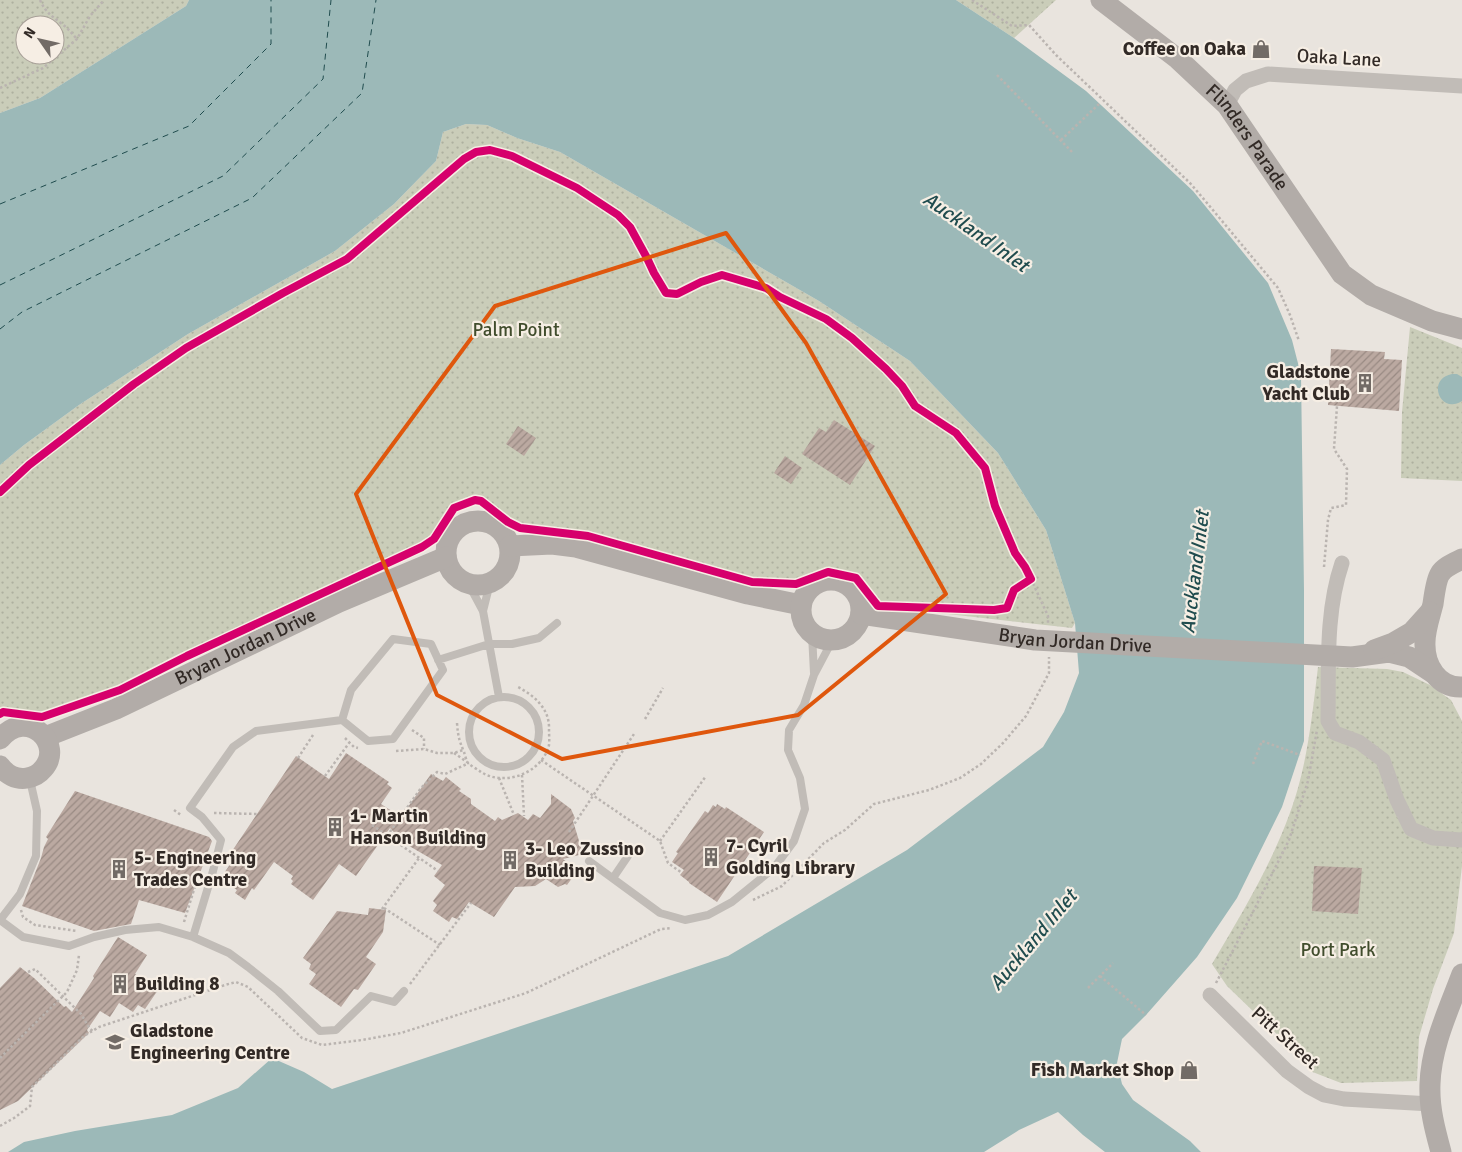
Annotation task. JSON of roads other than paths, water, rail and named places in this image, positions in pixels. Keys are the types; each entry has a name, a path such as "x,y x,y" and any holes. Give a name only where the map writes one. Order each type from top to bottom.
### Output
{"main road":[{"name":"Flinders Parade","path":"1101,0 1178,58 1227,105 1342,274 1371,295 1432,320 1462,329"},
{"path":"470,522 490,523 499,528 506,536 510,546 507,568 500,577 490,583 479,585 468,583 457,577 450,568 446,557 450,539 455,531 470,522"},
{"path":"510,546 552,544 576,547 748,594 801,605"},
{"path":"1446,681 1426,655 1425,641 1439,574 1455,563 1462,548"},
{"name":"Bryan Jordan Drive","path":"45,737 116,709 340,602 446,557"},
{"path":"820,581 841,581 850,586 857,594 861,603 861,614 858,624 852,632 843,638 832,641 822,640 812,634 805,626 801,616 801,605 804,595 820,581"},
{"name":"Bryan Jordan Drive","path":"1352,658 1393,643 1412,632 1431,610"},
{"name":"Bryan Jordan Drive","path":"861,614 1044,640 1352,658 1389,652 1408,657 1446,681 1462,699"},
{"path":"0,739 13,728 31,727 45,737 49,746 46,766 30,778 13,777 0,766"},
{"path":"1441,1152 1432,1121 1430,1084 1436,1042 1462,974"}],"street":[{"name":"Oaka Lane","path":"1227,105 1235,90 1246,81 1268,74 1462,86"},
{"path":"1342,563 1336,582 1330,618 1328,721 1335,733 1359,742 1383,760 1397,800 1411,830 1433,838 1462,840"},
{"name":"Pitt Street","path":"1210,995 1287,1071 1324,1095 1344,1099 1431,1104"}],"lane":[{"path":"468,583 483,611 499,697"},
{"path":"483,611 490,583"},
{"path":"438,660 489,644 512,644 539,638 557,623"},
{"path":"812,634 814,675"},
{"path":"193,937 221,840 205,821 190,808 234,747 256,732 342,720 368,741 393,739 443,670 431,644 393,639 351,690 342,720"},
{"path":"589,861 660,913 685,920 708,915 732,902 774,868 794,841 805,809 800,778 788,750 790,730 804,705 814,675 832,641"},
{"path":"499,697 510,697 520,701 529,708 535,717 538,728 538,739 534,749 527,758 517,764 506,767 495,766 484,761 476,753 470,742 468,730 471,719 478,708 487,701 499,697"},
{"path":"30,778 37,811 36,856 20,894 0,920 23,937 69,946 125,930 160,927 193,937 229,953 248,967 278,991 320,1031 336,1030 371,996 394,1002 404,991"},
{"path":"613,878 630,853"}],"water":[{"name":"Auckland Inlet","path":"189,0 956,0 1014,38 1086,91 1193,191 1268,283 1292,340 1301,375 1304,591 1304,741 1282,807 1237,898 1197,957 1146,1015 1122,1039 1117,1063 1122,1084 1133,1100 1190,1141 1201,1152 1105,1152 1058,1112 1019,1130 984,1152 8,1152 24,1142 75,1131 172,1115 238,1088 272,1058 304,1072 332,1089 728,956 907,850 1043,747 1064,712 1079,673 1075,623 1046,530 998,453 910,361 819,301 560,152 517,138 487,125 466,124 443,132 436,161 394,204 335,251 188,334 79,405 0,465 0,113 40,98 186,6"},
{"path":"1452,374 1462,377 1462,401 1454,404 1442,400 1438,388 1444,377"}],"place":[{"name":"Coffee on Oaka","path":"1261,49"},
{"name":"Gladstone Yacht Club","path":"1365,383"},
{"name":"1- Martin Hanson Building","path":"335,827"},
{"name":"7- Cyril Golding Library","path":"711,857"},
{"name":"3- Leo Zussino Building","path":"510,860"},
{"name":"5- Engineering Trades Centre","path":"119,869"},
{"name":"Building 8","path":"120,984"},
{"name":"Gladstone Engineering Centre","path":"115,1042"},
{"name":"Fish Market Shop","path":"1189,1070"}],"park label":[{"name":"Palm Point","path":"516,330"},
{"name":"Port Park","path":"1338,950"}]}
